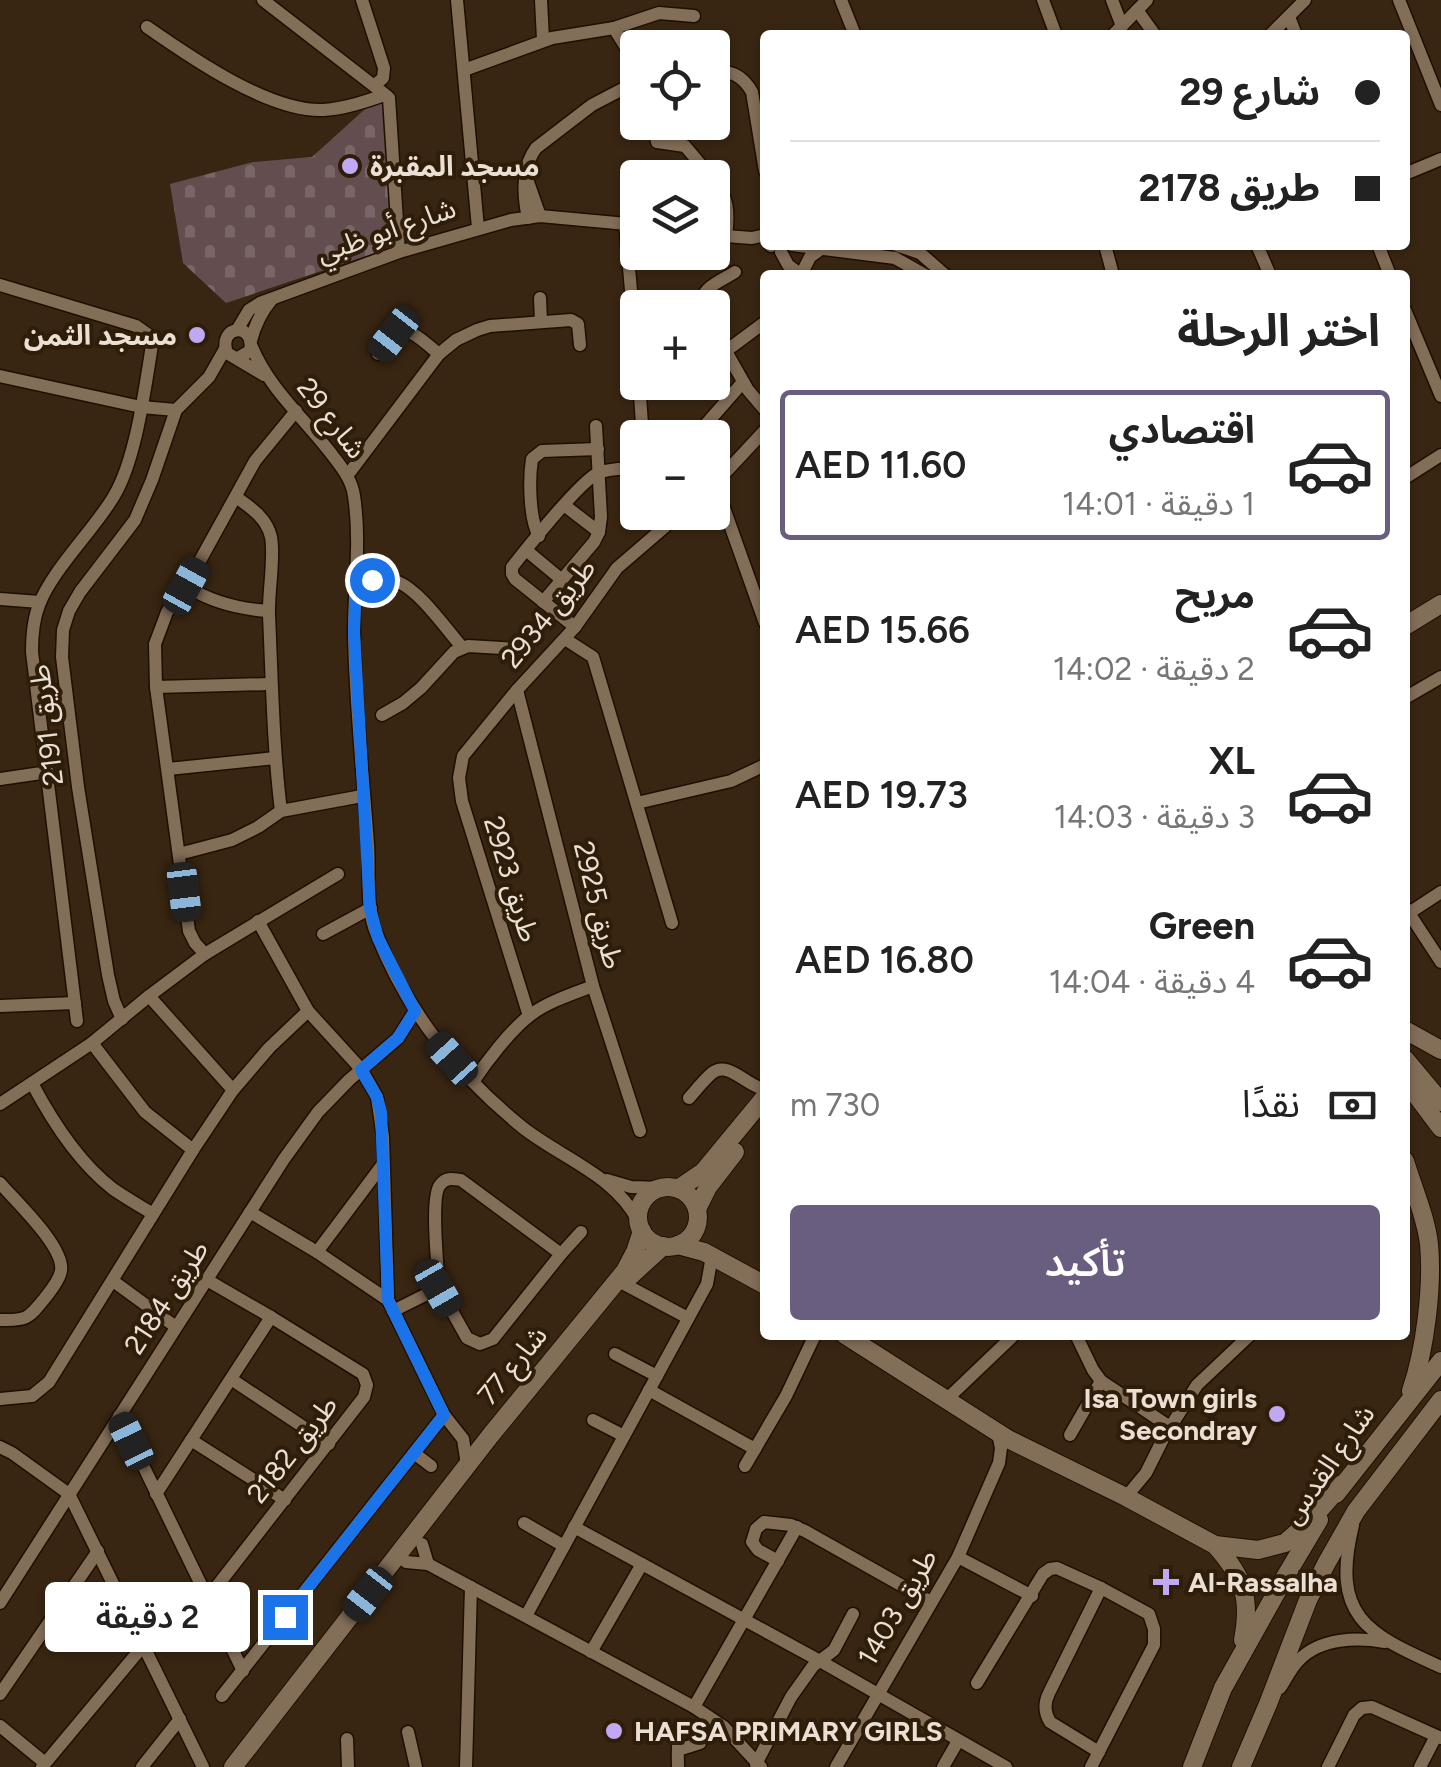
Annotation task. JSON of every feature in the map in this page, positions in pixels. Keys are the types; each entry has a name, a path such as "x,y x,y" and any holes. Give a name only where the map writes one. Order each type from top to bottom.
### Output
{"street":[{"path":"263,0 389,99 399,252"},
{"path":"362,0 384,68 382,78 374,85"},
{"path":"457,0 478,228"},
{"path":"541,0 543,40"},
{"path":"841,0 853,30"},
{"path":"1044,0 1054,30"},
{"path":"1112,0 1118,30"},
{"path":"1275,30 1305,0"},
{"path":"1399,0 1441,104"},
{"path":"1118,30 1142,5 1154,30"},
{"path":"464,70 543,40 614,28 659,14 694,16"},
{"path":"1289,17 1294,30"},
{"path":"147,26 240,85 289,105 327,110 389,99"},
{"path":"614,28 620,38"},
{"path":"730,72 752,92 760,141"},
{"path":"534,217 525,204 526,171 531,155 542,142 592,105 620,90"},
{"path":"657,140 685,146 697,160"},
{"path":"1410,172 1441,160"},
{"name":"شارع أبو ظبي","path":"237,330 248,310 260,303 399,252 478,228 534,217 620,223"},
{"path":"730,238 760,242"},
{"path":"779,250 794,270"},
{"path":"803,270 818,250"},
{"path":"910,251 938,270"},
{"path":"708,290 736,272"},
{"path":"0,284 144,330 152,345 126,470 114,496 40,602 34,623 32,652 76,1021"},
{"path":"540,298 541,322"},
{"path":"252,344 248,334 237,330 227,336 233,355 247,355 252,344 255,325 272,299"},
{"path":"347,476 439,354 456,340 490,326 576,321 580,345"},
{"path":"1410,322 1441,396"},
{"path":"730,348 760,326"},
{"path":"378,354 394,334 404,330 439,354"},
{"name":"شارع 29","path":"252,344 266,377"},
{"name":"شارع 29","path":"233,355 266,377 347,476 354,491 354,632 362,796 370,908 378,938 428,1031 473,1082 524,1128 622,1196 640,1226"},
{"name":"طريق 2191","path":"122,1018 108,975 78,787 62,656 63,630 80,592 135,520 176,410 233,355"},
{"path":"730,358 760,404"},
{"path":"0,376 142,407 176,410"},
{"path":"710,420 743,382"},
{"path":"205,954 189,931 156,687 155,644 167,612 186,586 255,461 296,411"},
{"path":"543,602 599,532 596,426"},
{"path":"730,469 760,436"},
{"path":"539,536 533,518 530,466 534,456 542,451 598,449"},
{"path":"1410,475 1441,455"},
{"path":"575,627 512,574 514,564 586,482 600,473 620,470"},
{"path":"236,497 265,522 271,537 270,684 281,811"},
{"path":"564,505 599,532"},
{"path":"730,525 760,609"},
{"name":"طريق 2934","path":"464,756 517,690 565,640 617,568 661,530"},
{"path":"526,550 562,580"},
{"path":"356,580 390,580 408,588 462,647"},
{"path":"186,586 231,606 268,611"},
{"path":"0,600 40,602"},
{"path":"1410,623 1441,604"},
{"path":"565,640 594,657 672,922"},
{"path":"382,715 412,696 462,647 518,650"},
{"path":"1410,695 1441,677"},
{"path":"156,687 270,684"},
{"name":"طريق 2925","path":"517,690 593,986 640,1131"},
{"name":"طريق 2923","path":"464,756 459,778 462,802 529,1016"},
{"path":"168,768 274,758"},
{"path":"637,803 731,781 760,767"},
{"path":"0,779 48,772"},
{"path":"179,854 232,840 281,811 362,796"},
{"path":"0,1104 92,1043 205,954 338,874"},
{"path":"1410,908 1441,892"},
{"path":"322,934 370,908"},
{"path":"1410,915 1441,962"},
{"path":"258,922 308,1012 361,1070 377,1097 381,1112 390,1306 444,1415 463,1439 468,1466"},
{"path":"473,1082 529,1016 593,986"},
{"path":"148,996 234,1090"},
{"path":"0,1006 76,1003"},
{"name":"طريق 2184","path":"1,1600 318,1112 398,1038 415,1011"},
{"path":"0,1399 32,1396 49,1382 192,1150 234,1090 269,1048 308,1012"},
{"name":"طريق 2184","path":"398,1038 428,1031"},
{"path":"1410,1033 1441,1050"},
{"path":"92,1043 145,1112 192,1150"},
{"path":"1410,1066 1441,1102"},
{"path":"689,1098 721,1068 729,1070 760,1098"},
{"path":"32,1083 62,1132 91,1168 153,1214"},
{"path":"1410,1087 1441,1128"},
{"path":"760,1100 703,1172 670,1188 654,1190 641,1203 640,1226 647,1238 671,1246 696,1248 760,1281"},
{"path":"671,1246 690,1237 708,1187 726,1164 760,1101"},
{"path":"726,1164 750,1162"},
{"path":"317,1252 382,1164"},
{"path":"560,1254 461,1180 450,1178 441,1182 437,1191 438,1288 467,1338 480,1344 493,1339 582,1232"},
{"name":"شارع 29","path":"600,1178 631,1186 670,1188"},
{"path":"1407,1403 1420,1366 1427,1309 1428,1242 1410,1179"},
{"path":"0,1183 54,1246 61,1265 57,1281 32,1314 18,1321 0,1320"},
{"path":"670,1188 690,1197 706,1237 760,1280"},
{"path":"250,1212 317,1252 390,1306"},
{"name":"شارع 77","path":"234,1767 490,1436 625,1271 636,1252 640,1226"},
{"name":"شارع 77","path":"246,1767 422,1544 552,1370 646,1260 671,1246"},
{"path":"526,1616 707,1284 712,1256"},
{"path":"707,1284 730,1266"},
{"name":"طريق 2182","path":"206,1280 363,1374 367,1386 364,1397 329,1444 207,1599"},
{"path":"113,1281 176,1327"},
{"path":"624,1284 688,1318"},
{"path":"390,1306 438,1288"},
{"path":"156,1494 271,1317"},
{"path":"744,1466 786,1396 813,1340"},
{"path":"853,1340 998,1433 1216,1546 1244,1586 1248,1616 1238,1660"},
{"path":"946,1400 1009,1340"},
{"path":"1078,1340 1101,1381 1170,1426"},
{"path":"1132,1500 1196,1385 1245,1340"},
{"path":"615,1354 656,1376"},
{"name":"شارع القدس","path":"1192,1767 1223,1688 1284,1577 1342,1484 1441,1361"},
{"path":"231,1378 329,1444"},
{"path":"1070,1435 1101,1381"},
{"path":"649,1390 755,1448"},
{"name":"شارع القدس","path":"1241,1767 1308,1600 1356,1511 1441,1400"},
{"path":"222,1696 444,1415"},
{"path":"119,1416 243,1671"},
{"path":"593,1420 624,1436"},
{"path":"1396,1460 1441,1423"},
{"name":"طريق 1403","path":"836,1767 958,1557 997,1470 1001,1455 998,1433"},
{"path":"463,1439 490,1436"},
{"path":"191,1440 285,1500"},
{"path":"0,1447 69,1494 203,1767"},
{"name":"طريق 1403","path":"997,1470 1027,1448"},
{"path":"414,1453 431,1466"},
{"path":"1216,1546 1258,1550 1285,1543 1342,1484"},
{"path":"1356,1511 1348,1548 1348,1594 1368,1628 1387,1643"},
{"path":"778,1561 754,1546 756,1529 767,1521 797,1527 932,1602"},
{"path":"524,1523 564,1546"},
{"path":"574,1527 1006,1767"},
{"path":"694,1708 797,1527"},
{"path":"422,1544 428,1564"},
{"path":"0,1694 98,1552"},
{"path":"958,1557 1032,1596"},
{"path":"406,1562 428,1564 694,1708 729,1731 759,1765 791,1698 813,1666 834,1650 853,1614"},
{"path":"591,1652 642,1564"},
{"path":"977,1682 1043,1574 1050,1569 1056,1568 1101,1588 1150,1614 1154,1645 1091,1767"},
{"path":"466,1767 472,1587"},
{"path":"1099,1752 1050,1722 1045,1706 1101,1588"},
{"path":"1268,1704 1300,1658 1328,1644 1364,1638 1387,1643 1441,1667"},
{"path":"0,1726 44,1765 143,1646"},
{"path":"1328,1767 1354,1715 1362,1708 1372,1708 1438,1737 1420,1767"},
{"path":"142,1767 180,1719"},
{"path":"1183,1767 1196,1736 1210,1722"},
{"path":"408,1732 416,1767"},
{"path":"347,1739 348,1767"},
{"path":"942,1767 958,1741"},
{"path":"678,1750 678,1767"}],"green space":[{"path":"374,101 392,102 392,235 381,251 226,303 183,263 170,184 253,162 312,157"}],"place":[{"name":"مسجد المقبرة","path":"350,166"},
{"name":"مسجد الثمن","path":"197,335"},
{"name":"Isa Town girls Secondray","path":"1277,1414"},
{"name":"Al-Rassalha","path":"1166,1582"},
{"name":"HAFSA PRIMARY GIRLS","path":"614,1731"}],"route":[{"path":"285,1617 444,1415 388,1300 381,1112 361,1070 398,1038 415,1011 378,938 370,908 354,632 356,580 372,580"}]}
